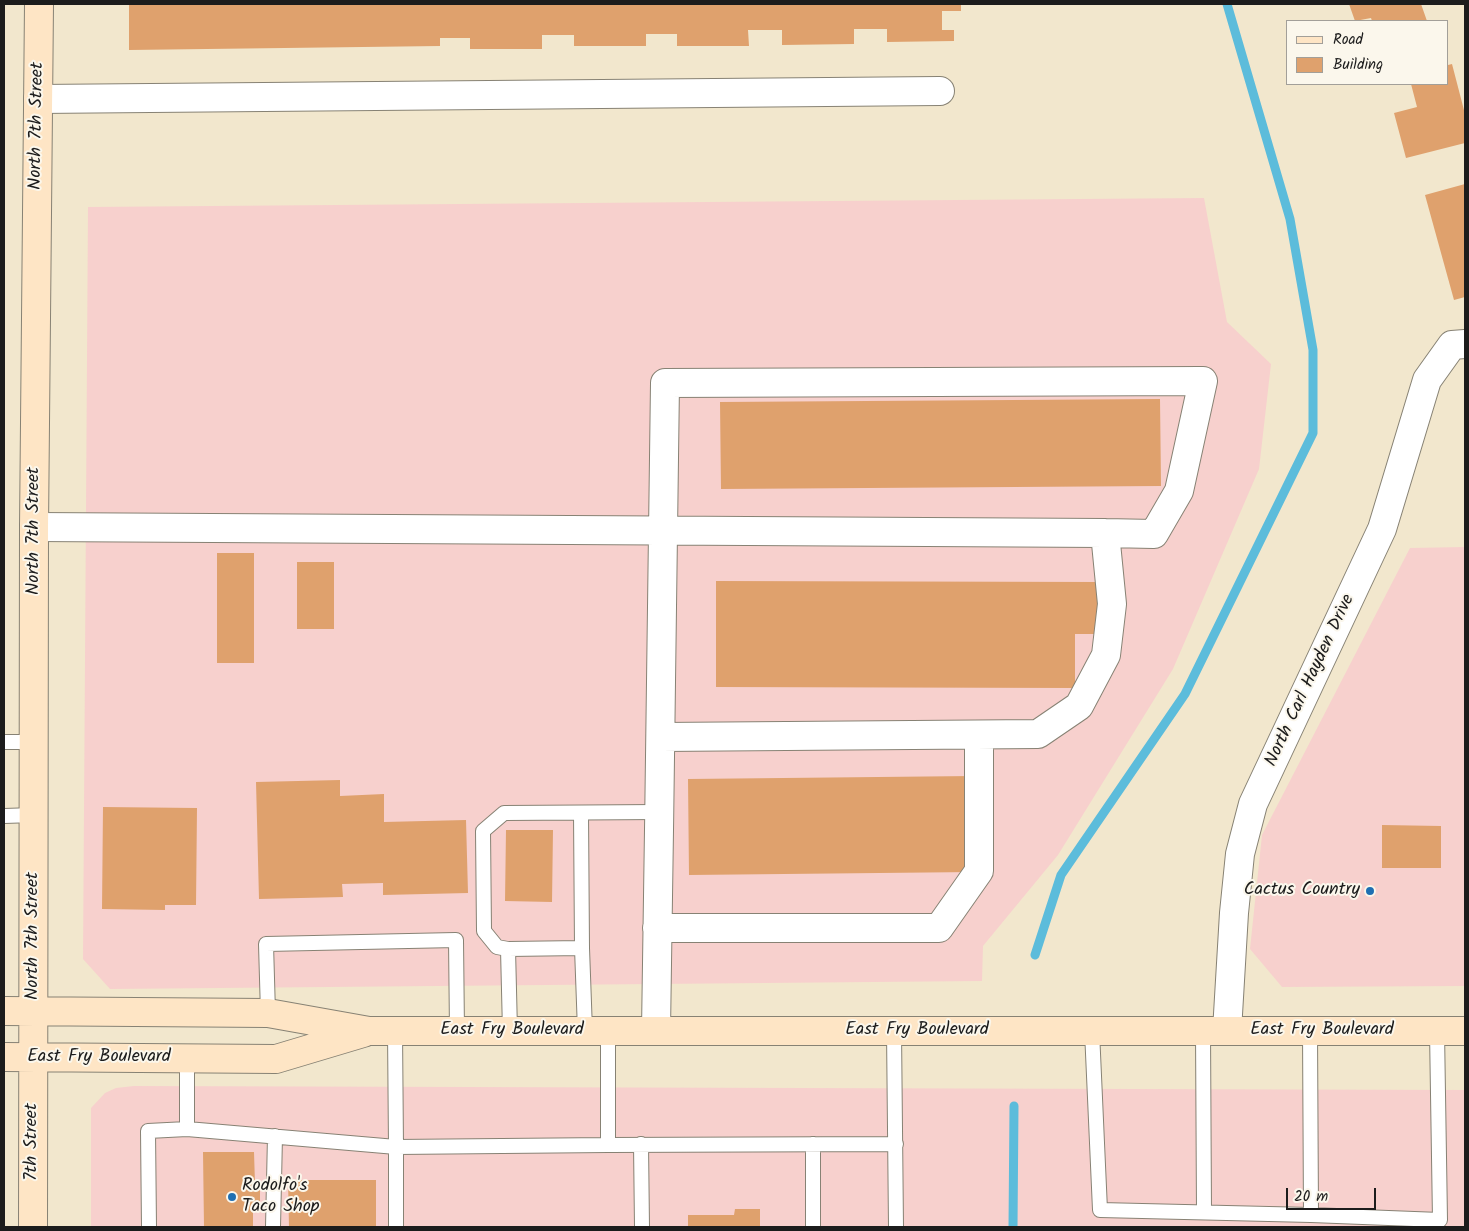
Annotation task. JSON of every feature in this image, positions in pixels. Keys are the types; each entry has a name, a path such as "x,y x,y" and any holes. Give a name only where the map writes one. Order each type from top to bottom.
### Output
{"main road":[{"name":"North 7th Street","path":"33,1057 34,527 39,4"},
{"name":"East Fry Boulevard","path":"4,1011 268,1013 382,1031 1465,1032"},
{"name":"East Fry Boulevard","path":"4,1057 276,1059 382,1031"},
{"name":"7th Street","path":"33,1057 33,1227"}],"street":[{"path":"38,99 940,91"},
{"name":"North Carl Hayden Drive","path":"1215,1032 1234,913 1240,854 1253,804 1382,529 1427,380 1459,345"},
{"path":"34,527 664,531 1105,533 1154,534 1179,491 1203,381 665,383 664,531 656,1032"},
{"path":"661,737 1038,734 1079,706 1106,655 1112,604 1105,533"},
{"path":"657,928 939,928 979,872 980,735"}],"lane":[{"path":"4,742 34,742"},
{"path":"582,948 497,947 484,931 482,831 504,813 660,812"},
{"path":"581,813 582,948 596,1032 608,1145"},
{"path":"4,816 34,815"},
{"path":"268,1013 266,944 456,940 457,1031"},
{"path":"508,948 510,1031"},
{"path":"382,1031 396,1147 396,1227"},
{"path":"894,1032 896,1227"},
{"path":"1092,1032 1100,1210 1440,1220 1437,1032"},
{"path":"1204,1212 1215,1032"},
{"path":"1310,1032 1311,1215"},
{"path":"187,1058 187,1129"},
{"path":"149,1227 148,1131 187,1129 396,1147 641,1144 896,1144"},
{"path":"274,1227 275,1136"},
{"path":"641,1144 642,1227"},
{"path":"813,1144 813,1227"}],"shaded area":[{"path":"1204,198 1227,322 1271,364 1259,469 1173,669 1058,855 983,946 982,981 110,989 83,959 88,207"},
{"path":"1465,547 1465,986 1282,987 1250,949 1262,835 1410,548"},
{"path":"134,1086 1465,1090 1465,1227 91,1227 91,1108 105,1093 116,1088"}],"building":[{"path":"129,4 961,4 961,11 942,11 942,30 954,30 954,41 887,42 887,29 854,29 854,44 782,45 782,30 748,30 749,46 677,46 677,34 646,34 646,46 574,46 574,35 542,35 542,49 470,49 470,38 440,38 440,46 129,50"},
{"path":"1349,4 1421,4 1427,20 1372,20 1371,18 1355,20"},
{"path":"1452,64 1465,114 1465,143 1406,158 1394,113 1417,107 1411,85 1449,85 1449,65"},
{"path":"1465,184 1465,297 1454,300 1425,195"},
{"path":"1160,399 1161,486 721,489 720,402"},
{"path":"217,553 254,553 254,663 217,663"},
{"path":"297,562 334,562 334,629 297,629"},
{"path":"716,581 1099,582 1099,634 1075,634 1075,688 716,687"},
{"path":"973,776 974,872 689,875 688,779"},
{"path":"340,780 340,796 384,794 384,822 466,820 468,893 383,895 383,883 342,884 343,897 259,899 256,782"},
{"path":"103,807 197,808 196,905 165,905 165,910 102,909"},
{"path":"1382,825 1441,826 1441,868 1382,868"},
{"path":"506,830 553,830 552,902 505,901"},
{"name":"Rodolfo's Taco Shop","path":"203,1152 254,1152 255,1184 260,1184 260,1211 253,1211 253,1227 204,1227"},
{"path":"288,1180 376,1180 376,1227 289,1227"},
{"path":"735,1209 760,1209 760,1227 688,1227 688,1215 734,1215"}],"waterway":[{"path":"1035,955 1061,875 1185,694 1313,433 1313,350 1290,219 1227,4"},
{"path":"1013,1227 1014,1106"}],"place":[{"name":"Cactus Country","path":"1370,891"},
{"name":"Rodolfo's Taco Shop","path":"232,1197"}]}
